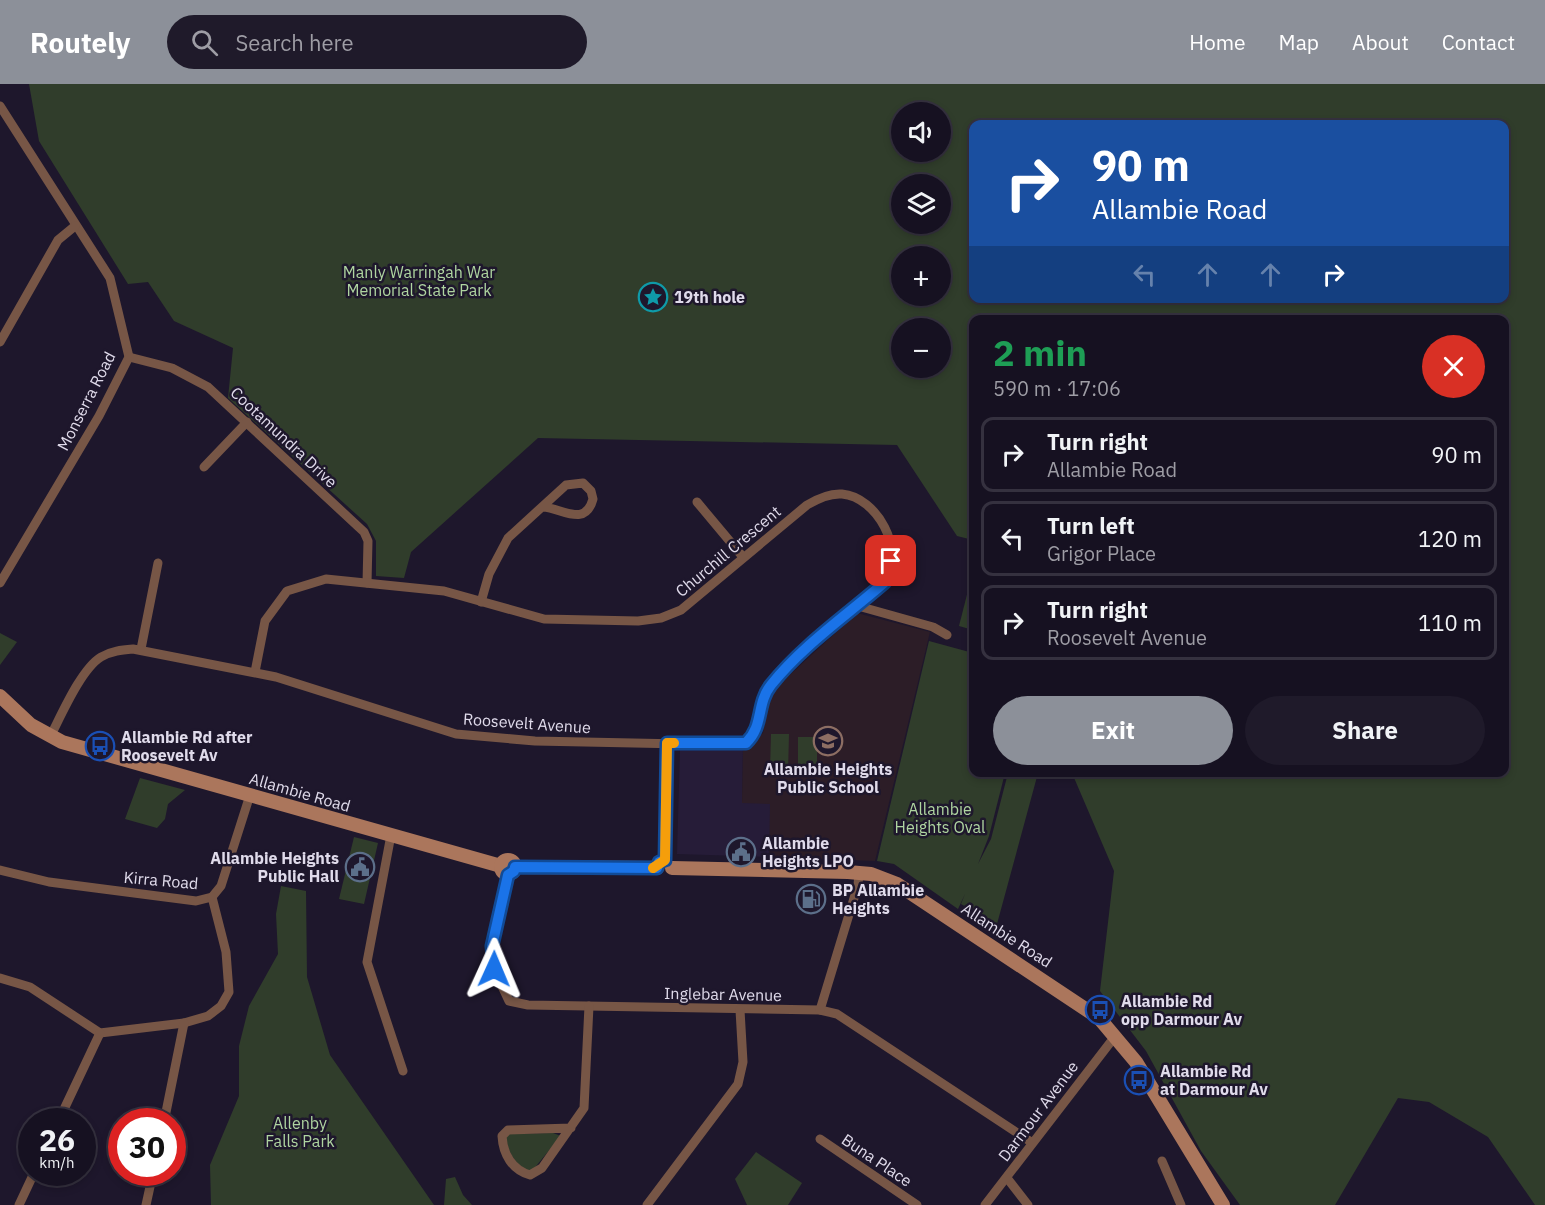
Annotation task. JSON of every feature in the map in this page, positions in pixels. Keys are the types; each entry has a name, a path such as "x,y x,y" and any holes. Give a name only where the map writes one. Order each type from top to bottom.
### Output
{"main road":[{"name":"Allambie Road","path":"0,696 23,719 50,737 508,869 664,865 859,873 881,877 915,895 1084,1006 1116,1035 1136,1062 1223,1205"}],"street":[{"name":"Monserra Road","path":"0,106 110,278 118,304 122,338 129,357 99,416 0,582"},
{"path":"0,342 58,240 75,226"},
{"name":"Cootamundra Drive","path":"129,357 154,362 195,378 247,422 363,532 368,540 367,583"},
{"path":"204,467 247,422"},
{"path":"481,602 499,551 513,533 566,485 583,483 591,491 593,500 585,513 577,517 543,507"},
{"name":"Churchill Crescent","path":"255,672 265,621 287,591 326,579 444,591 544,619 638,621 661,618 681,610 807,505 823,496 841,494 851,496 867,505 887,530 891,561 885,582 858,606"},
{"path":"697,502 743,557"},
{"path":"141,650 158,563"},
{"path":"858,606 933,627 947,635"},
{"name":"Roosevelt Avenue","path":"50,737 88,671 97,660 114,651 141,650 255,672 456,734 535,741 746,743 755,734 760,717 760,705 772,683 858,606"},
{"path":"664,865 667,743"},
{"name":"Kirra Road","path":"0,870 60,883 196,901 212,897 221,886 250,795"},
{"path":"391,835 367,962 403,1071"},
{"name":"Inglebar Avenue","path":"508,869 492,958 497,978 509,1001 518,1005 819,1010 837,1014 1031,1142"},
{"path":"819,1010 858,885 859,873"},
{"path":"0,978 30,987 100,1033 184,1023 208,1016 221,1006 229,992 226,952 212,897"},
{"path":"571,1128 508,1130 502,1136 503,1144 513,1166 530,1175 542,1168 571,1128 580,1115 586,1099 589,1006"},
{"path":"647,1205 738,1084 743,1062 740,1010"},
{"path":"167,1108 184,1023"},
{"path":"65,1108 100,1033"},
{"name":"Darmour Avenue","path":"985,1205 1007,1178 1031,1142 1116,1035"},
{"name":"Buna Place","path":"820,1139 916,1205"},
{"path":"1162,1161 1181,1205"},
{"path":"1007,1178 1028,1205"},
{"path":"19,1205 28,1186"},
{"path":"146,1205 150,1186"}],"shaded area":[{"name":"Allambie Heights Public School","path":"857,613 930,632 875,861 769,857 770,804 742,803 743,750 763,733 770,693"},
{"path":"680,750 743,750 742,803 771,803 769,857 677,854"}],"green space":[{"name":"Manly Warringah War Memorial State Park","path":"29,84 1545,84 1545,1205 1535,1205 1488,1137 1429,1102 1398,1098 1335,1205 1240,1205 1201,1151 1146,1051 1100,991 1114,871 1074,777 1509,777 1509,315 969,315 969,539 957,536 897,445 538,438 411,552 404,578 376,576 376,541 367,524 228,398 233,348 174,321 148,282 128,284 39,141"},
{"path":"969,587 969,629 959,626"},
{"path":"0,633 17,642 0,665"},
{"name":"Allambie Heights Oval","path":"929,641 969,652 969,777 1004,777 989,836 978,864 991,839 1007,777 1037,777 997,924 961,904 965,894 958,909 894,864 877,861"},
{"path":"771,734 789,734 788,773 770,772"},
{"path":"798,737 817,737 817,774 798,774"},
{"path":"140,778 185,790 168,804 165,819 157,828 125,819"},
{"name":"Allambie Heights Public Hall","path":"354,837 378,843 364,904 339,899"},
{"name":"Allenby Falls Park","path":"281,886 306,891 307,977 330,1055 434,1205 211,1205 210,1165 239,1096 239,1046 249,1006 278,954 276,914"},
{"path":"553,1133 561,1136 532,1171 526,1170 517,1163 508,1148 505,1137 508,1134"},
{"path":"756,1152 802,1183 788,1205 747,1205 735,1179"},
{"path":"455,1177 463,1195 472,1205 444,1205 446,1179"}],"slow traffic":[{"path":"653,868 657,868 659,862 665,860 667,743 674,743"}],"place":[{"name":"19th hole","path":"653,297"},
{"name":"Allambie Heights Public School","path":"828,741"},
{"name":"Allambie Rd after Roosevelt Av","path":"100,746"},
{"name":"Allambie Heights LPO","path":"741,852"},
{"name":"Allambie Heights Public Hall","path":"360,867"},
{"name":"BP Allambie Heights","path":"811,899"},
{"name":"Allambie Rd opp Darmour Av","path":"1100,1010"},
{"name":"Allambie Rd at Darmour Av","path":"1139,1080"}],"route":[{"path":"494,969 492,946 508,875 514,871 515,867 657,868 659,862 665,860 667,743 732,745 746,743 755,734 760,717 760,705 772,683 807,649 885,582 891,561"}]}
